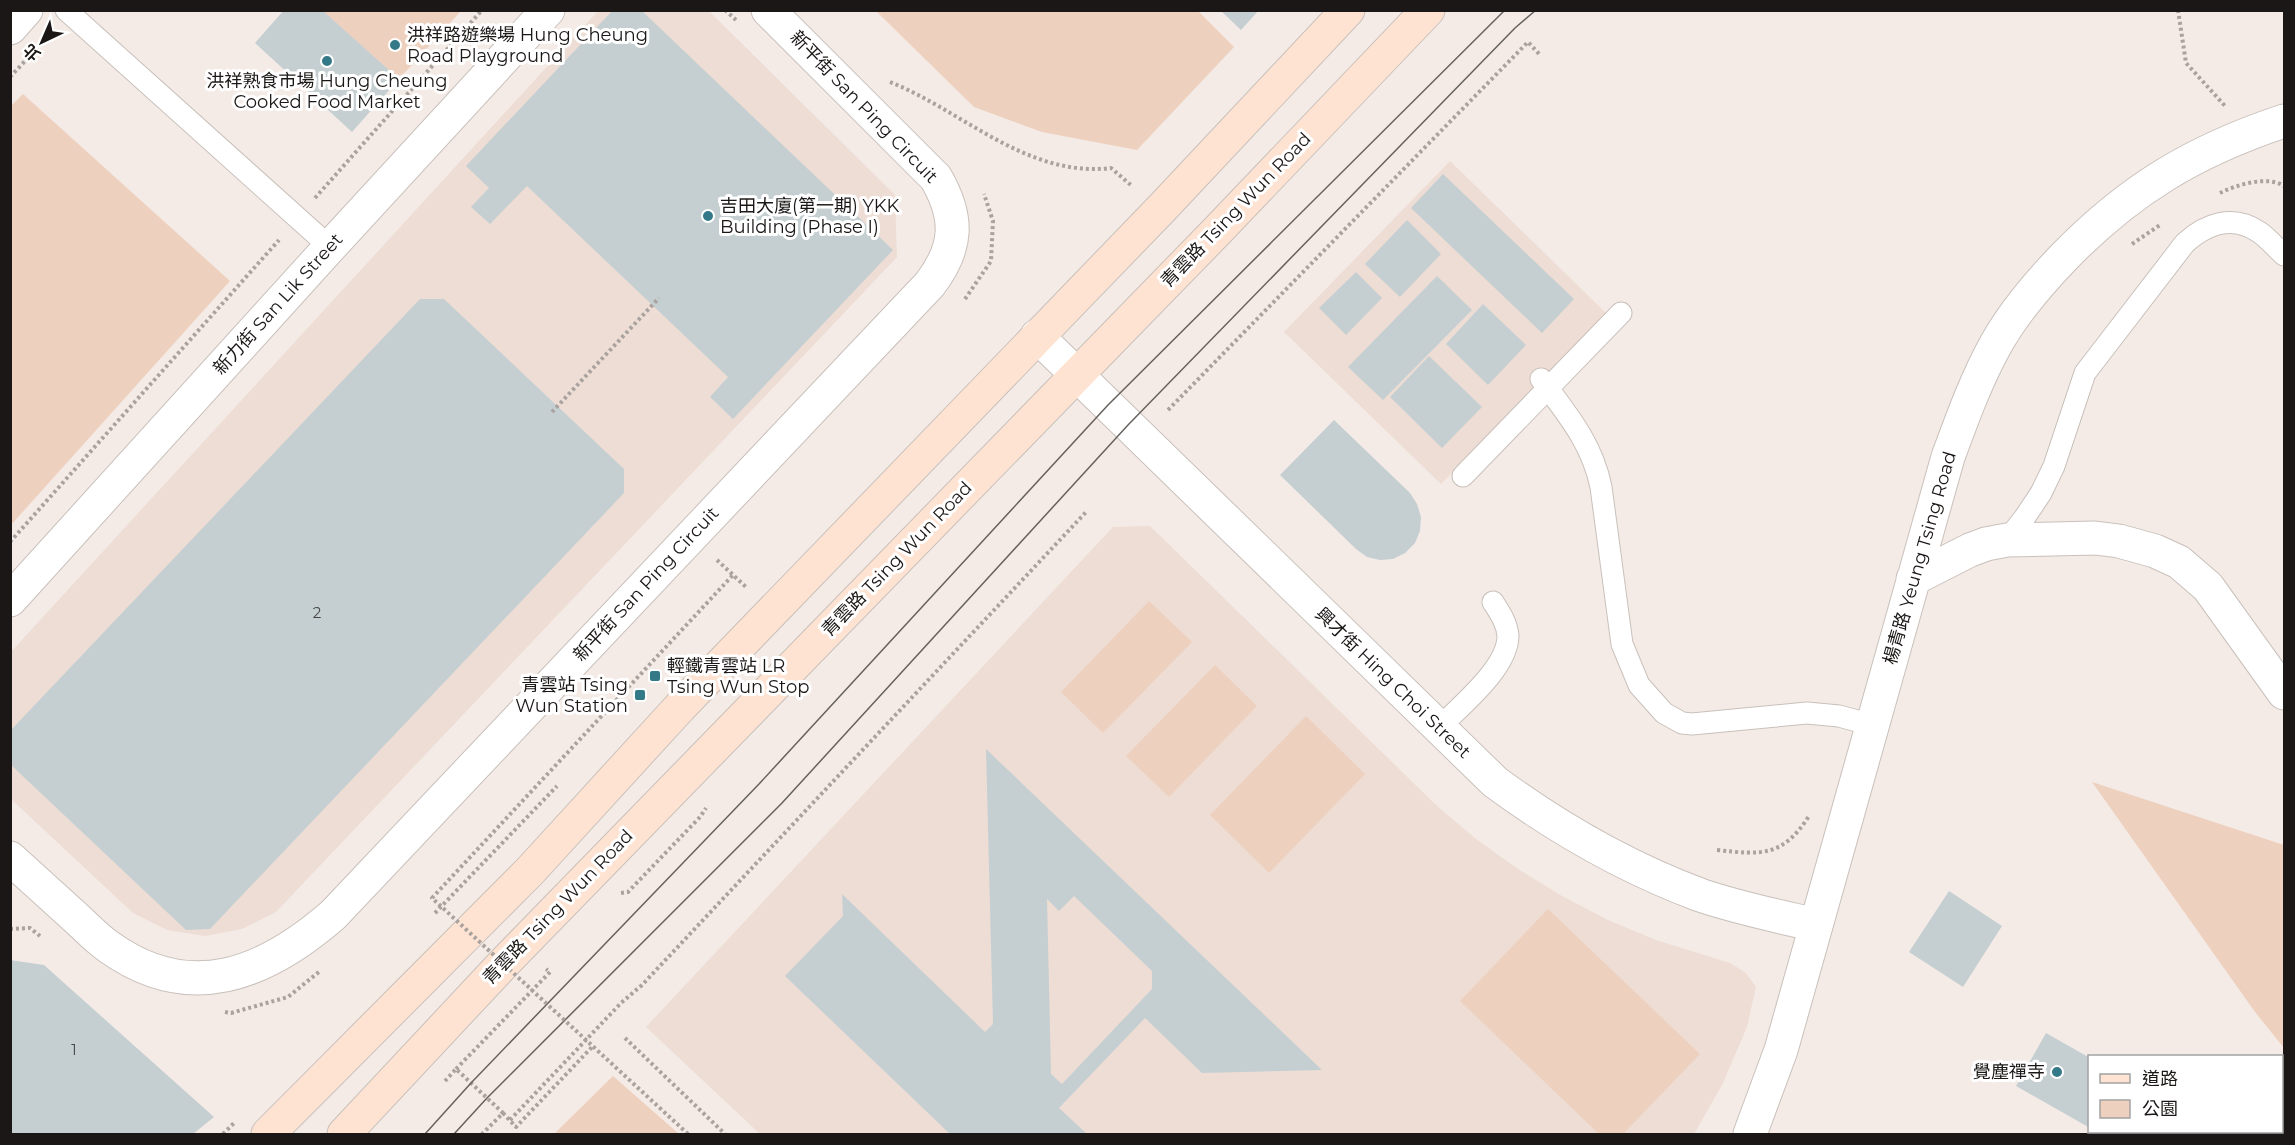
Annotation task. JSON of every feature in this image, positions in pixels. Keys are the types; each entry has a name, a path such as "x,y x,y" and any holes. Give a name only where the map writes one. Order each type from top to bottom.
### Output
{"main road":[{"path":"268,1134 530,871 680,707 1163,207 1348,10"},
{"name":"青雲路 Tsing Wun Road","path":"344,1134 511,955 1077,375 1428,10"}],"street":[{"path":"10,28 26,10"},
{"name":"新力街 San Lik Street","path":"10,600 548,10"},
{"name":"新平街 San Ping Circuit","path":"14,868 108,947 137,965 158,972 182,977 204,978 228,975 271,961 293,948 333,915 930,284 943,266 950,250 953,230 951,212 936,178 755,19"},
{"name":"楊青路 Yeung Tsing Road","path":"1750,1134 1781,1050 1948,457 1980,376 1997,343 2017,312 2043,279 2104,219 2165,173 2202,152 2241,135 2284,122"},
{"name":"興才街 Hing Choi Street","path":"1037,336 1495,782 1543,817 1594,847 1646,873 1702,895 1759,912 1816,924"},
{"path":"1913,579 1970,550 2007,540 2068,537 2103,539 2139,546 2179,561 2208,587 2284,693"}],"lane":[{"path":"66,10 330,247"},
{"path":"2007,540 2041,493 2054,466 2085,373 2185,243 2197,232 2211,225 2227,222 2244,225 2259,232 2284,255"},
{"path":"1463,476 1545,384 1622,313"},
{"path":"1545,384 1576,424 1594,463 1601,487 1622,644 1635,679 1654,705 1672,719 1692,724 1807,713 1839,716 1872,725"},
{"path":"1439,728 1495,670 1504,654 1508,636 1503,618 1493,602"}],"path":[{"path":"10,542 482,10"},
{"path":"725,10 755,19"},
{"path":"2178,10 2186,63 2229,110"},
{"path":"1168,410 1528,42 1541,56"},
{"path":"887,81 908,89 973,127 1024,153 1060,166 1076,169 1093,171 1111,168 1132,186"},
{"path":"2218,194 2239,184 2278,182 2284,186"},
{"path":"2127,248 2166,221"},
{"path":"552,412 659,298"},
{"path":"510,1120 621,1003 650,976 1087,511"},
{"path":"712,556 747,588"},
{"path":"688,1134 432,898 733,575"},
{"path":"10,929 30,928"},
{"path":"444,1082 550,972"},
{"path":"625,1038 725,1134"},
{"path":"456,1069 516,1127 593,1046"},
{"path":"482,1134 503,1113"}],"shaded area":[{"path":"598,11 709,11 895,195 897,257 276,912 242,929 205,936 167,930 133,913 11,799 10,653"},
{"path":"1450,161 1606,313 1441,484 1284,332"},
{"path":"1150,526 1436,805 1476,839 1518,869 1562,896 1608,920 1656,940 1730,963 1746,973 1756,987 1747,1027 1722,1085 1694,1134 760,1134 646,1027 1113,527"}],"green space":[{"name":"洪祥路遊樂場 Hung Cheung Road Playground","path":"322,11 461,11 399,79"},
{"path":"876,11 1198,11 1234,47 1137,150 1042,132 974,107"},
{"path":"23,94 230,281 11,525 10,107"},
{"path":"1149,601 1192,642 1103,733 1061,692"},
{"path":"1215,665 1257,706 1169,797 1126,756"},
{"path":"1306,716 1365,774 1269,873 1210,815"},
{"path":"2092,782 2284,845 2284,1048 2255,1012"},
{"path":"1548,909 1700,1054 1623,1134 1599,1134 1460,1001"},
{"path":"613,1076 679,1134 554,1134"}],"building":[{"name":"洪祥熟食市場 Hung Cheung Cooked Food Market","path":"284,10 322,10 399,79 352,132 255,43"},
{"name":"吉田大廈(第一期) YKK Building (Phase I)","path":"613,10 641,10 893,250 733,419 710,397 728,377 527,186 490,224 471,207 489,188 466,166"},
{"path":"1220,10 1259,10 1241,30"},
{"path":"1443,174 1574,299 1542,333 1411,208"},
{"path":"1407,220 1441,254 1400,297 1365,264"},
{"path":"1356,272 1382,298 1346,335 1319,308"},
{"path":"1437,276 1472,310 1383,400 1348,367"},
{"path":"420,299 444,299 624,469 624,493 210,929 186,930 10,764 10,731"},
{"path":"1483,304 1526,345 1488,385 1446,344"},
{"path":"1429,356 1482,407 1442,448 1390,397"},
{"path":"1334,420 1410,493 1417,504 1421,517 1420,531 1415,543 1405,553 1393,559 1380,560 1367,557 1356,549 1280,475"},
{"path":"986,749 1322,1070 1202,1073 1145,1018 1059,1108 1087,1134 950,1134 785,976 843,916 842,894 985,1032 993,1024","holes":["1074,896 1152,971 1152,989 1062,1084 1051,1074 1047,899 1059,911"]},
{"path":"1949,891 2002,926 1963,987 1909,952"},
{"path":"10,960 44,965 214,1117 193,1134 10,1134"},
{"name":"覺塵禪寺","path":"2046,1033 2088,1057 2088,1127 2016,1086"},
{"path":"2098,1133 2181,1133 2180,1134"}],"tram line":[{"path":"425,1134 471,1083 759,784 1108,405 1505,10"},
{"path":"454,1134 487,1098 782,803 1128,425 1515,28 1536,10"}],"place":[{"name":"洪祥路遊樂場 Hung Cheung Road Playground","path":"395,45"},
{"name":"洪祥熟食市場 Hung Cheung Cooked Food Market","path":"327,61"},
{"name":"吉田大廈(第一期) YKK Building (Phase I)","path":"708,216"},
{"name":"輕鐵青雲站 LR Tsing Wun Stop","path":"655,676"},
{"name":"青雲站 Tsing Wun Station","path":"640,695"},
{"name":"覺塵禪寺","path":"2057,1072"}]}
